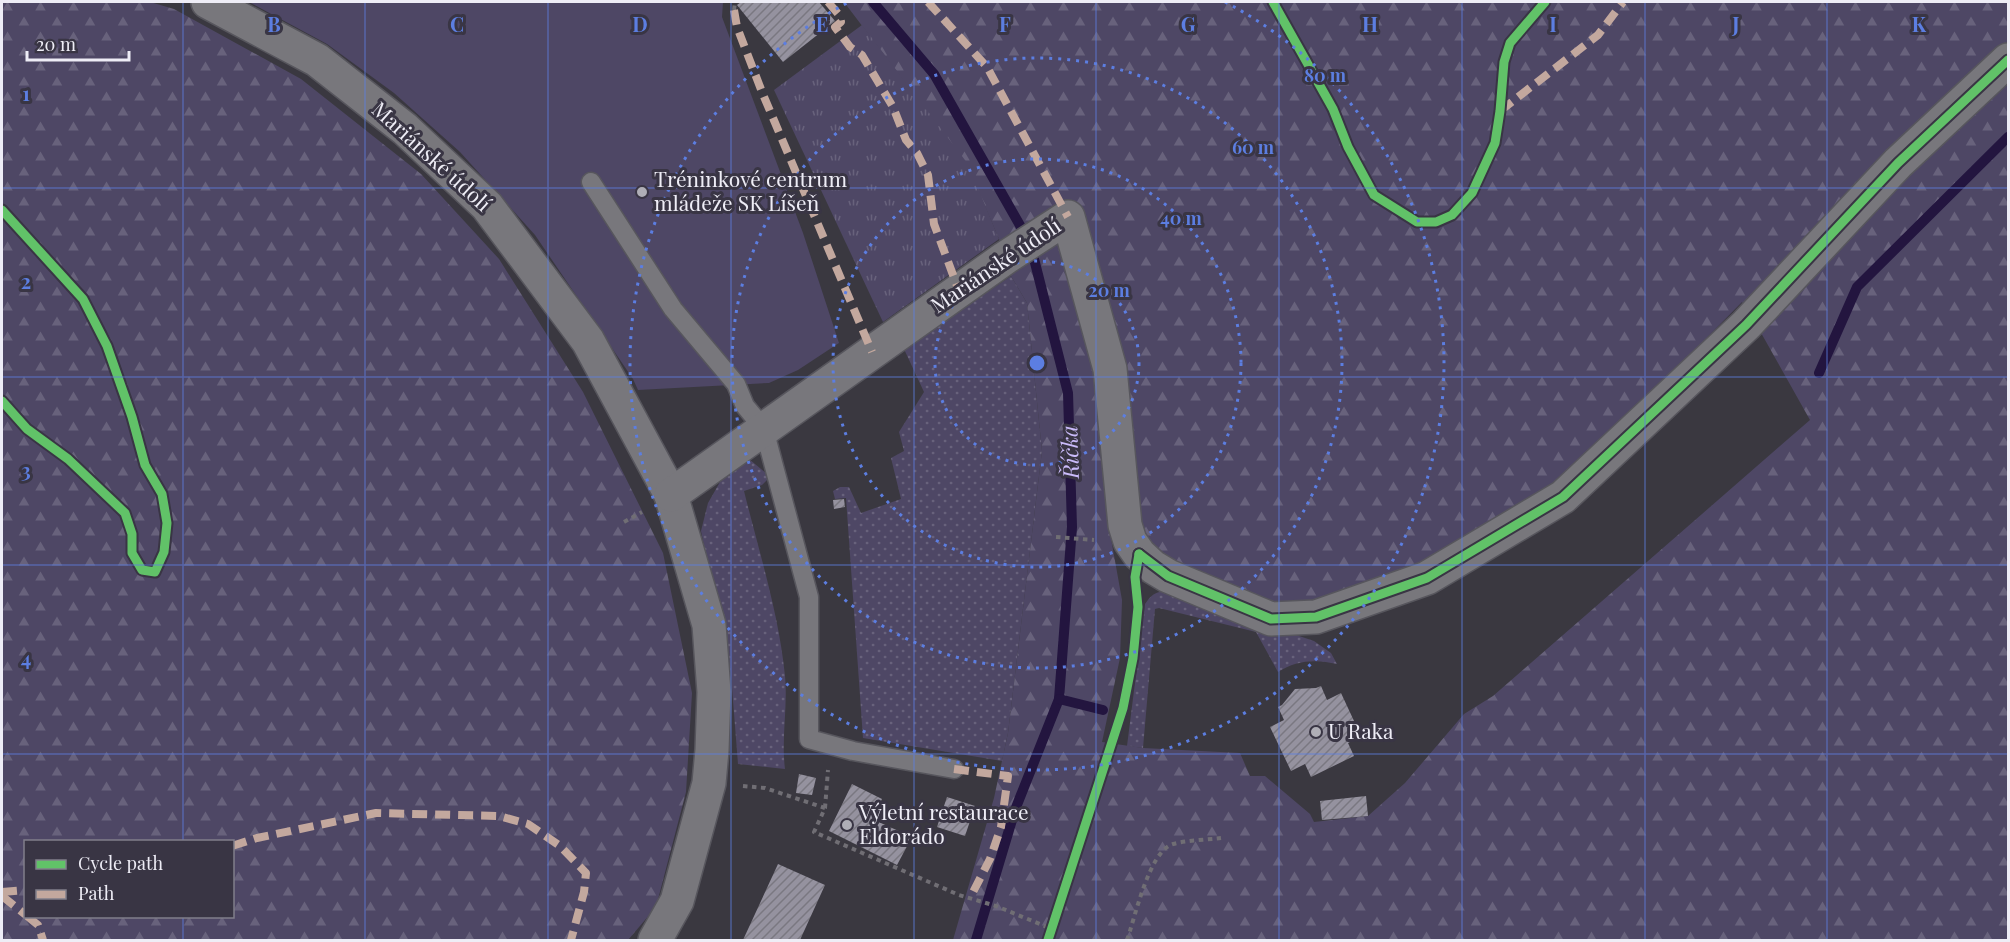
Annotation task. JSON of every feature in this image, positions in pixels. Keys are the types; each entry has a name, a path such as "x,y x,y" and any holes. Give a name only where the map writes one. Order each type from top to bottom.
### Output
{"street":[{"name":"Mariánské údolí","path":"208,2 317,60 405,129 487,206 588,341 670,495 709,625 714,692 710,783 677,901 655,940"},
{"name":"Mariánské údolí","path":"670,495 1005,258 1068,217 1110,369 1125,525 1130,541 1138,554 1168,576 1271,619 1316,617 1427,578 1563,497 1746,325 1898,163 2008,60"}],"lane":[{"path":"591,183 673,309 736,384 745,406 764,429 809,597 809,739 853,751 954,769"}],"path":[{"path":"734,10 735,2"},
{"path":"1056,537 1087,540"},
{"path":"830,745 825,808 814,832 959,895 996,906 1052,929"},
{"path":"735,785 765,788 825,808"},
{"path":"1127,940 1147,877 1157,858 1171,845 1221,838"}],"green space":[{"path":"2,2 150,2 174,9 301,79 421,174 499,259 583,392 663,553 692,693 686,792 656,907 628,940 2,940"},
{"name":"Tréninkové centrum mládeže SK Líšeň","path":"249,2 723,2 722,17 803,233 839,343 798,370 769,383 638,390 633,379 535,235 460,152 394,93 327,44"},
{"path":"844,2 2008,2 2008,940 953,940 994,798 1008,733 1042,451 1027,303 1011,276 999,239 967,164","holes":["1742,302 1810,420 1493,696 1464,714 1405,783 1368,816 1314,822 1310,814 1265,776 1250,776 1240,753 1143,748 1102,742 1120,658 1122,600 1110,533 1140,529 1154,553 1274,607 1314,608 1423,566 1554,487 1615,431"]},
{"path":"862,25 968,164 999,239 883,322 774,90"},
{"path":"1011,276 1027,303 1042,451 1008,733 1002,761 863,738 846,498 835,499 833,491 840,487 849,487 861,513 901,499 891,458 904,451 899,432 924,392 904,349"},
{"path":"749,459 767,474 767,480 762,485 744,491 773,606 782,653 786,688 785,769 738,764 731,675 701,531 708,503 720,482 736,466"},
{"path":"1165,591 1314,641 1331,653 1337,664 1321,661 1306,662 1292,665 1278,672 1256,632 1159,608 1155,609 1143,748 1127,746 1145,604 1154,594"}],"building":[{"path":"741,2 819,2 835,21 783,62 737,5"},
{"path":"844,499 845,507 834,509 833,500"},
{"name":"U Raka","path":"1321,686 1327,700 1341,693 1361,736 1348,743 1354,756 1311,777 1305,764 1291,771 1270,727 1284,720 1278,707 1295,689"},
{"path":"799,774 816,778 812,795 796,793"},
{"path":"852,784 882,799 872,819 912,837 897,865 829,831"},
{"path":"1366,796 1368,816 1322,820 1320,801"},
{"path":"947,797 975,806 965,836 937,827"},
{"path":"778,864 825,885 800,940 743,940"}],"waterway":[{"name":"Říčka","path":"873,2 934,74 1030,243 1068,393 1072,527 1059,699 1015,810 976,940"},
{"path":"1819,373 1857,287 2008,137"},
{"path":"1059,699 1103,710"}],"marked path":[{"path":"828,2 840,16 841,22 835,27 850,47 862,55 893,107 906,140 917,153 928,175 934,224 959,291"},
{"path":"928,2 987,67 1068,217"},
{"path":"1500,111 1598,35 1623,2"},
{"path":"734,10 737,27 762,92 872,352"},
{"path":"954,769 1008,776 1001,827 990,859 970,898"},
{"path":"234,845 257,838 376,813 499,816 528,824 560,846 586,873 584,892 571,940"},
{"path":"2,892 24,890"},
{"path":"2,896 24,913"},
{"path":"29,918 38,925 43,940"}],"cycle path":[{"path":"1273,2 1333,109 1348,147 1374,195 1417,222 1436,222 1452,215 1472,193 1495,143 1504,62 1510,43 1545,2"},
{"path":"1139,554 1168,576 1271,619 1316,617 1427,578 1563,497 1746,325 1898,163 2008,60"},
{"path":"2,210 83,299 107,346 132,417 145,465 162,494 167,523 164,552 155,572 142,570 132,553 132,534 125,513 68,459 27,429 2,401"},
{"path":"1048,940 1123,708 1133,658 1138,607 1135,577 1139,554"}],"place":[{"name":"Tréninkové centrum mládeže SK Líšeň","path":"642,192"},
{"name":"U Raka","path":"1316,732"},
{"name":"Výletní restaurace Eldorádo","path":"847,825"}]}
